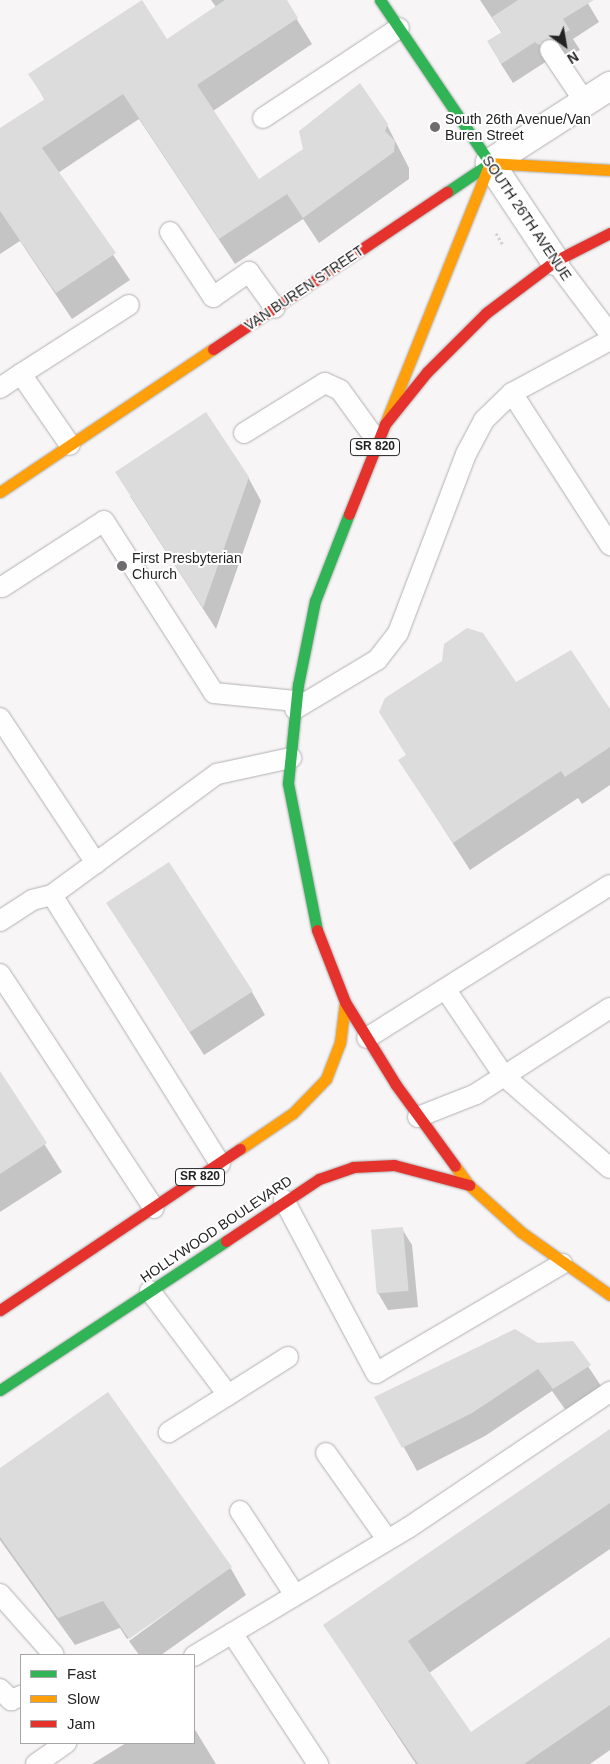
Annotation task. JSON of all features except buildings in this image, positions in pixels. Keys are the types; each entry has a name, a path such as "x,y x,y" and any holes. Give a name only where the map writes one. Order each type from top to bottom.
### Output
{"main road":[{"name":"SOUTH 26TH AVENUE","path":"380,0 490,163"},
{"path":"381,433 490,163 610,170"},
{"name":"VAN BUREN STREET","path":"0,492 490,163"},
{"name":"SR 820","path":"0,1310 220,1164 293,1113 326,1079 340,1043 345,1002 317,931 301,864 288,783 296,705 315,601 381,433 427,372 486,313 555,261 610,233"},
{"path":"345,1002 418,1117 470,1185 562,1264 610,1295"},
{"name":"HOLLYWOOD BOULEVARD","path":"0,1390 284,1200 319,1179 353,1167 394,1165 470,1185"}],"street":[{"name":"VAN BUREN STREET","path":"490,163 610,86"},
{"name":"SOUTH 26TH AVENUE","path":"490,163 555,261"}],"lane":[{"path":"263,118 399,28"},
{"path":"550,50 585,102"},
{"path":"170,232 213,297 248,272 274,308"},
{"name":"SOUTH 26TH AVENUE","path":"555,261 610,334"},
{"path":"0,388 129,305"},
{"path":"2,587 104,521 214,693 296,705 377,660 398,633 466,454 484,420 512,393 610,340"},
{"path":"21,374 70,445"},
{"path":"244,432 325,383 340,390 381,433"},
{"path":"512,393 610,545"},
{"path":"0,718 96,863"},
{"path":"0,921 32,900 52,895 217,774 291,758"},
{"path":"367,1038 610,885"},
{"path":"52,895 220,1164"},
{"path":"0,974 154,1208"},
{"path":"446,990 504,1076 610,1168"},
{"path":"418,1117 476,1094 610,1008"},
{"path":"284,1200 376,1373 562,1264"},
{"path":"150,1291 228,1395"},
{"path":"169,1432 288,1357"},
{"path":"195,1655 387,1539 610,1392"},
{"path":"326,1453 387,1539"},
{"path":"240,1512 295,1595"},
{"path":"0,1594 53,1654"},
{"path":"232,1633 318,1764"},
{"path":"0,1689 10,1700 20,1696"},
{"path":"36,1764 65,1744"}],"traffic: fast":[{"path":"380,0 490,163 447,192"},
{"path":"317,930 288,783 298,685 315,601 349,514"},
{"path":"0,1390 226,1241"}],"traffic: slow":[{"path":"385,424 490,163 610,170"},
{"path":"0,492 213,349"},
{"path":"240,1149 293,1113 326,1079 340,1043 345,1002"},
{"path":"455,1166 469,1185 521,1232 610,1295"}],"traffic: jam":[{"path":"213,349 447,192"},
{"path":"349,514 385,424 427,372 486,313 555,261 610,233"},
{"path":"317,930 345,1002 396,1085 455,1166"},
{"path":"0,1310 240,1149"},
{"path":"226,1241 319,1179 353,1167 394,1165 469,1185"}],"place":[{"name":"South 26th Avenue/Van Buren Street","path":"435,127"},
{"name":"First Presbyterian Church","path":"122,566"}]}
